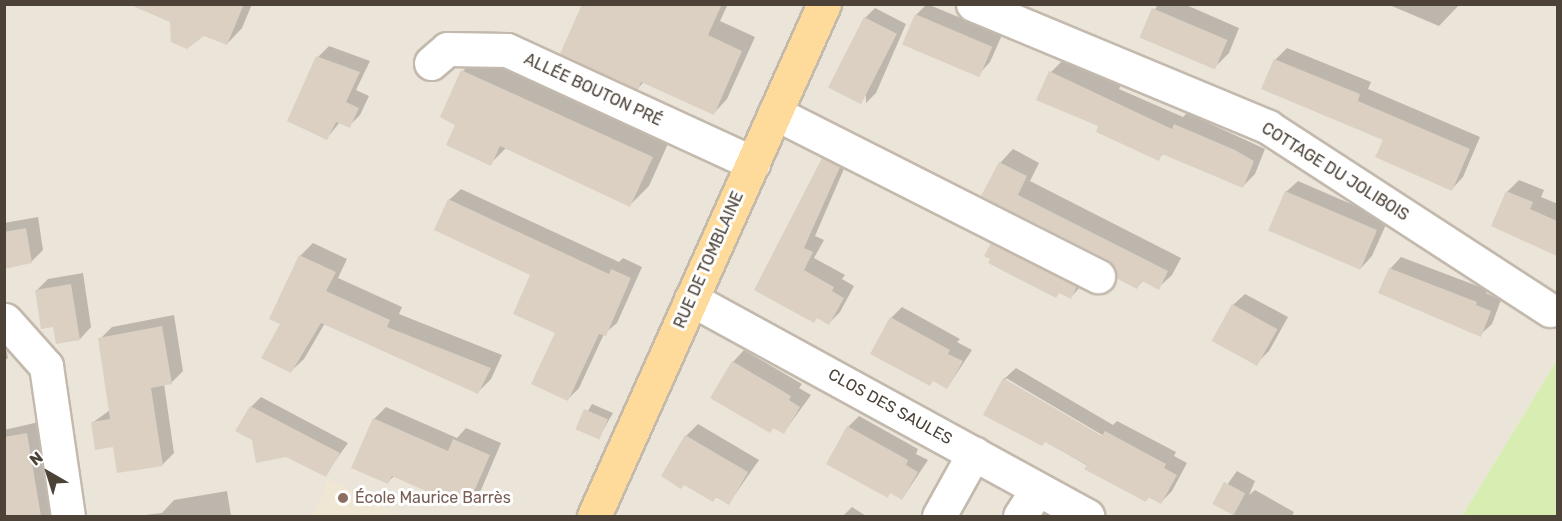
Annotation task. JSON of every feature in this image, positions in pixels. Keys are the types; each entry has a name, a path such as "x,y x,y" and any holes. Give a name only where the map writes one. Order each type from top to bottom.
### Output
{"main road":[{"name":"RUE DE TOMBLAINE","path":"594,516 824,4"}],"street":[{"name":"COTTAGE DU JOLIBOIS","path":"973,4 1268,126 1550,310"},
{"name":"ALLÉE BOUTON PRÉ","path":"431,63 447,49 507,50 753,163"},
{"path":"775,113 1098,276"},
{"name":"CLOS DES SAULES","path":"691,299 974,453 1029,503 1088,516"},
{"path":"5,320 46,366 68,516"},
{"path":"939,516 974,453"}],"shaded area":[{"path":"4,5 1557,5 1557,360 1462,516 5,516"},
{"name":"École Maurice Barrès","path":"328,479 402,516 313,516"}],"green space":[{"path":"1557,360 1557,516 1462,516"}],"building":[{"path":"128,4 244,4 227,45 204,36 187,49 171,42 170,22"},
{"path":"582,4 722,4 708,35 742,51 714,115 641,82 638,90 560,54"},
{"path":"1152,8 1227,40 1215,69 1139,37"},
{"path":"915,14 992,47 979,77 902,44"},
{"path":"864,17 897,34 861,104 828,87"},
{"path":"316,56 360,72 346,102 359,108 350,128 336,122 327,140 287,121"},
{"path":"1274,59 1360,94 1358,101 1470,149 1452,191 1375,157 1383,140 1261,89"},
{"path":"461,70 653,157 630,207 500,146 491,166 446,145 455,125 440,117"},
{"path":"1049,71 1172,129 1174,124 1235,150 1254,161 1243,188 1162,154 1159,161 1096,132 1098,126 1036,100"},
{"path":"822,158 840,167 804,248 813,252 804,270 834,287 832,291 844,298 829,325 817,318 814,323 754,290"},
{"path":"999,162 1027,176 1018,195 1168,271 1159,290 1142,281 1137,289 1116,278 1114,266 1106,259 981,196"},
{"path":"1285,191 1377,230 1360,270 1268,231"},
{"path":"1506,191 1533,202 1530,209 1557,221 1557,256 1491,226"},
{"path":"448,199 609,274 611,269 631,278 606,336 599,334 568,401 531,384 555,333 513,314 530,275 434,230"},
{"path":"26,228 32,263 4,269 4,232"},
{"path":"991,243 1077,286 1071,299 1059,293 1056,298 988,263 990,259 984,256"},
{"path":"299,255 336,272 326,291 390,320 387,327 491,368 478,394 321,323 291,373 261,358 280,324 269,319"},
{"path":"1389,268 1477,302 1476,305 1491,311 1481,337 1378,293"},
{"path":"71,284 80,340 56,344 53,327 41,329 35,290"},
{"path":"1232,304 1277,329 1257,366 1212,341"},
{"path":"890,317 950,350 948,354 963,361 947,389 933,381 930,386 870,354"},
{"path":"162,326 172,384 151,388 163,466 117,473 113,447 95,450 91,422 110,419 98,338"},
{"path":"732,361 791,396 789,400 800,407 784,434 773,428 770,433 710,398"},
{"path":"1003,378 1102,436 1105,431 1166,464 1164,468 1177,475 1161,504 1148,497 1146,502 1084,469 1087,465 1045,442 1042,446 983,415"},
{"path":"250,406 340,453 326,477 286,457 256,463 252,440 235,431"},
{"path":"584,409 608,419 599,439 575,429"},
{"path":"373,418 448,451 453,439 490,455 469,503 455,497 453,503 392,476 388,484 351,468"},
{"path":"847,426 908,460 906,465 918,472 902,500 890,493 888,498 826,464"},
{"path":"27,433 41,516 4,516 4,437"},
{"path":"685,435 748,472 729,505 716,497 713,502 684,485 681,489 661,476"},
{"path":"1224,482 1245,493 1233,515 1212,504"}],"place":[{"name":"École Maurice Barrès","path":"343,498"}]}
